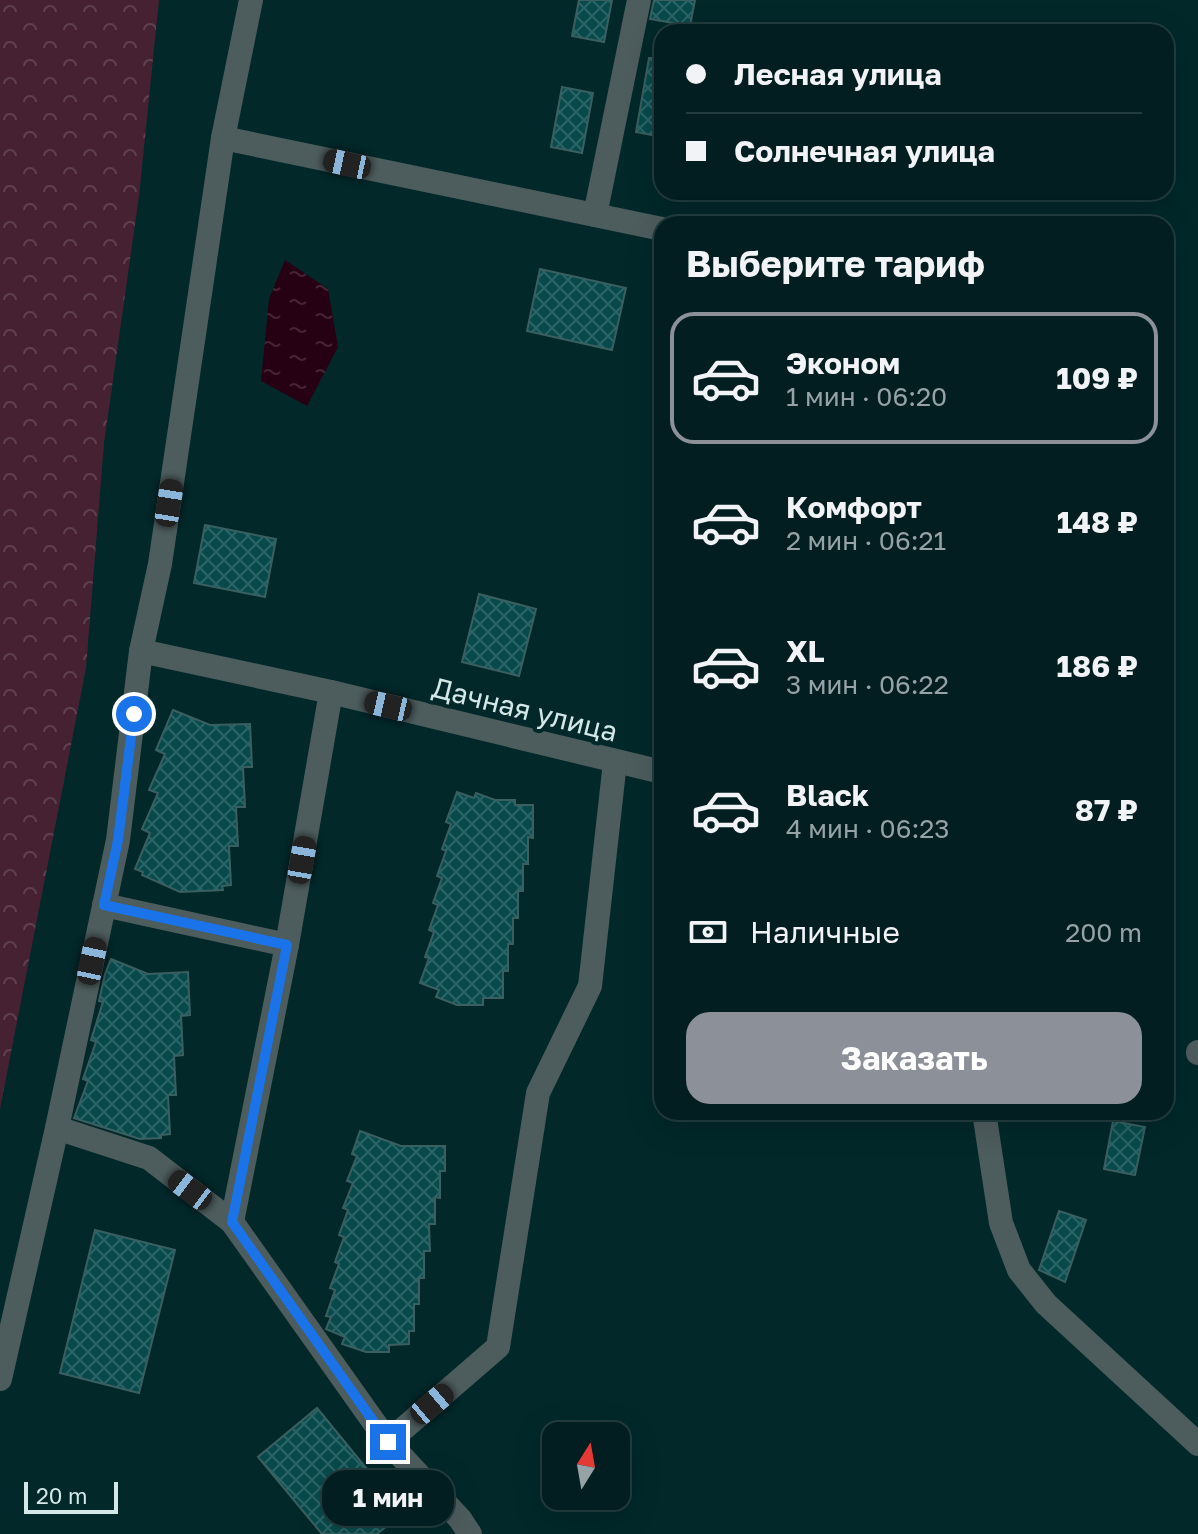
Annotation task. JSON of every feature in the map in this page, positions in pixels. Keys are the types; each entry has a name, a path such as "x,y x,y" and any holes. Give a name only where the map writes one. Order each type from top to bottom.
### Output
{"street":[{"path":"0,1379 118,840 141,651 160,564 223,138 251,0"},
{"path":"595,215 639,0"},
{"path":"223,138 654,227"},
{"name":"Дачная улица","path":"141,651 331,692 654,770"},
{"path":"232,1222 287,945 331,692"},
{"path":"388,1442 498,1347 538,1093 590,986 615,762"},
{"path":"104,905 287,945"},
{"path":"985,1120 1001,1223 1019,1270 1046,1304 1198,1444"},
{"path":"57,1128 149,1158 232,1222 388,1442 460,1519 470,1534"}],"green space":[{"path":"0,0 159,0 139,196 104,443 86,668 0,1109"}],"water":[{"path":"285,260 328,289 338,347 307,406 261,381 269,299"}],"building":[{"path":"579,0 612,0 604,42 572,36"},
{"path":"654,0 695,0 690,24 650,19"},
{"path":"649,58 654,58 654,135 636,132"},
{"path":"562,87 593,93 582,153 551,147"},
{"path":"540,269 626,288 612,350 527,331"},
{"path":"205,525 276,539 265,597 194,583"},
{"path":"479,594 536,609 519,676 462,662"},
{"path":"173,710 210,725 250,724 252,767 243,767 245,807 236,807 238,846 229,846 231,885 222,886 223,890 180,892 135,869 150,833 142,829 158,793 149,790 165,754 156,750"},
{"path":"457,792 474,798 476,793 495,800 515,800 515,805 533,805 533,838 528,837 528,864 523,864 523,891 518,891 518,918 513,918 513,944 508,944 508,971 503,971 503,998 483,998 483,1005 457,1005 436,997 439,990 420,983 434,932 429,930 438,905 433,903 442,878 437,876 451,824 446,822"},
{"path":"111,959 148,974 188,972 190,1015 181,1016 183,1055 174,1056 176,1095 168,1095 170,1134 161,1135 161,1138 140,1139 74,1118 88,1081 83,1079 96,1042 91,1040 103,1002 99,1001"},
{"path":"1113,1121 1145,1127 1135,1175 1104,1169"},
{"path":"360,1131 401,1146 445,1146 445,1171 440,1171 440,1198 435,1197 435,1224 429,1224 430,1251 424,1251 424,1278 419,1278 419,1304 414,1304 414,1331 409,1331 409,1344 389,1345 389,1352 366,1352 342,1344 345,1337 326,1329 331,1317 326,1316 335,1290 330,1288 339,1264 335,1262 344,1237 339,1235 348,1210 343,1208 353,1183 347,1181 357,1156 352,1154"},
{"path":"1059,1211 1086,1220 1065,1282 1039,1270"},
{"path":"95,1230 175,1250 139,1393 60,1373"},
{"path":"317,1408 403,1513 377,1534 322,1534 258,1457"}],"route":[{"path":"134,714 118,840 104,905 287,945 232,1222 388,1442"}]}
